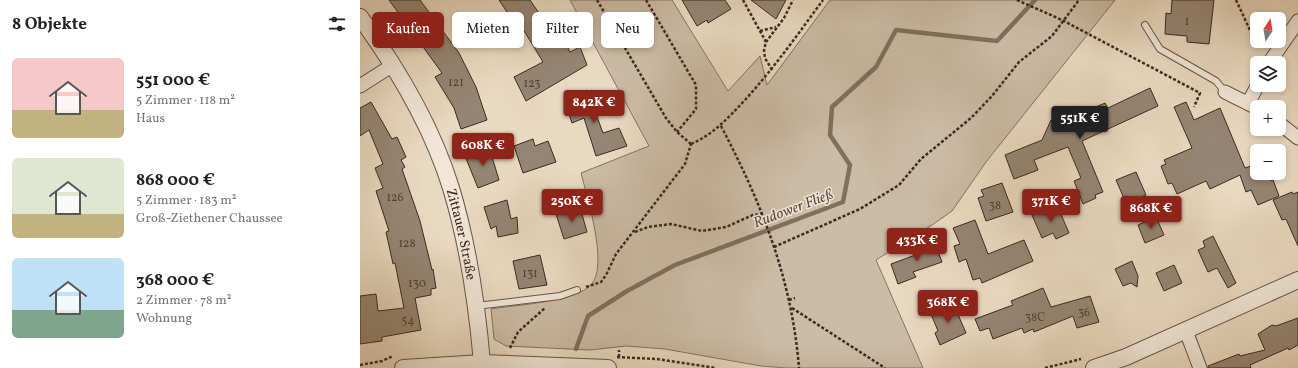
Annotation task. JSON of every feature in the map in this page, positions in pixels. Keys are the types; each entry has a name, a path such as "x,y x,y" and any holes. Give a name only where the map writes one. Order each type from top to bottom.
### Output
{"street":[{"name":"Zittauer Straße","path":"360,17 393,65 415,105 439,155 450,186 461,226 475,306 482,363"},
{"path":"1274,56 1298,22"},
{"path":"360,86 393,65"},
{"path":"1225,92 1250,104"},
{"path":"1286,129 1298,138"},
{"path":"1094,368 1126,357 1298,280"},
{"path":"1186,331 1200,368"},
{"path":"403,368 482,363 613,364"}],"lane":[{"path":"1145,25 1160,49 1216,81 1225,92"},
{"path":"475,306 560,296 577,290"}],"path":[{"path":"597,0 666,118 677,132 691,144"},
{"path":"646,0 696,85 696,109 677,132"},
{"path":"743,0 766,42"},
{"path":"772,70 765,58 764,50 766,42 793,0"},
{"path":"691,144 705,138 721,126 772,70 823,0"},
{"path":"1017,0 1062,20 1200,93 1194,107"},
{"path":"774,247 861,211 899,185 921,159 971,118 992,96 1019,62 1052,36 1062,20 1079,0"},
{"path":"1236,0 1250,30"},
{"path":"760,31 777,27"},
{"path":"721,126 745,172 766,221 791,308 799,368"},
{"path":"577,290 601,282 616,254 685,164 691,144"},
{"path":"633,233 648,227 671,224 702,232 726,227 753,215 763,214"},
{"path":"789,300 795,298"},
{"path":"791,308 885,368"},
{"path":"510,348 518,332 532,318"},
{"path":"613,364 619,350"}],"shaded area":[{"path":"570,0 672,0 728,91 760,56 767,85 830,0 1115,0 986,162 952,211 876,260 923,368 787,368 761,366 665,349 626,346 590,350 506,346 494,339 491,309 559,299 583,291 591,285 596,276 598,263 597,248 592,214 581,173 649,146 593,43 593,12 576,12"}],"building":[{"path":"389,0 420,0 429,12 398,12"},
{"path":"499,0 530,0 538,12 532,12 532,44 524,31 524,12 507,12"},
{"path":"682,0 725,0 731,9 708,23 707,20 697,26"},
{"path":"751,0 786,0 776,19"},
{"path":"1172,0 1214,0 1209,44 1187,42 1187,36 1165,34 1166,13 1171,14"},
{"path":"444,33 452,43 452,48 455,48 459,53 476,87 487,120 461,129 454,108 435,77 442,73 424,48 444,48"},
{"path":"534,48 568,48 570,52 580,48 587,65 526,101 514,77 543,62"},
{"path":"1150,88 1158,106 1082,141 1103,192 1095,195 1096,198 1083,204 1074,181 1081,178 1068,147 1034,160 1038,170 1014,179 1005,155 1042,140 1051,120 1058,123 1105,103 1108,108"},
{"path":"587,90 603,133 619,128 627,146 596,156 584,118 572,123 564,100"},
{"path":"371,102 392,139 397,137 406,157 401,160 405,167 402,169 420,221 432,270 433,269 436,288 431,289 431,295 415,298 421,330 382,337 382,341 360,344 360,296 376,294 378,311 404,308 395,263 393,264 386,232 389,231 376,191 383,188 375,168 383,164 369,130 360,136 360,108"},
{"path":"1186,102 1194,120 1220,108 1245,168 1250,166 1250,180 1273,180 1279,196 1258,205 1251,190 1246,192 1240,175 1210,189 1206,181 1177,194 1172,183 1168,184 1161,166 1166,164 1164,160 1192,148 1174,107"},
{"path":"533,139 535,146 548,141 556,162 523,173 514,146"},
{"path":"489,147 499,180 478,188 465,156"},
{"path":"1136,172 1146,195 1126,203 1116,180"},
{"path":"1002,183 1013,212 986,221 978,198 984,196 981,190"},
{"path":"1292,192 1293,194 1298,192 1298,246 1286,219 1282,220 1273,200"},
{"path":"507,200 511,219 517,217 518,233 498,237 496,226 491,229 484,207"},
{"path":"1057,205 1069,233 1056,239 1053,233 1042,238 1032,215"},
{"path":"580,207 587,232 564,239 556,214"},
{"path":"1156,217 1164,235 1145,243 1138,225"},
{"path":"975,220 988,254 1024,240 1033,261 982,283 980,278 973,280 966,259 959,262 954,246 960,244 953,228"},
{"path":"1213,236 1236,283 1228,288 1217,268 1208,272 1198,250 1205,247 1203,241"},
{"path":"934,241 942,262 913,272 916,277 898,284 891,264 918,254 915,248"},
{"path":"540,255 547,285 519,289 513,261"},
{"path":"1132,261 1138,276 1137,287 1131,283 1123,286 1115,269"},
{"path":"1174,265 1182,283 1164,291 1156,273"},
{"path":"1043,288 1051,307 1090,296 1099,322 1077,328 1073,316 1034,332 1033,329 1024,333 1022,328 993,339 989,328 980,331 975,319 1013,305 1011,301"},
{"path":"953,303 966,333 940,345 935,333 938,331 931,314"},
{"path":"1298,318 1298,345 1289,350 1288,348 1250,365 1251,368 1208,368 1208,366 1239,354 1240,356 1265,350 1258,334 1272,325 1276,326"}],"waterway":[{"name":"Rudower Fließ","path":"576,349 588,316 627,291 675,265 843,202 850,165 830,135 832,107 876,67 896,30 997,41 1035,0"}]}
